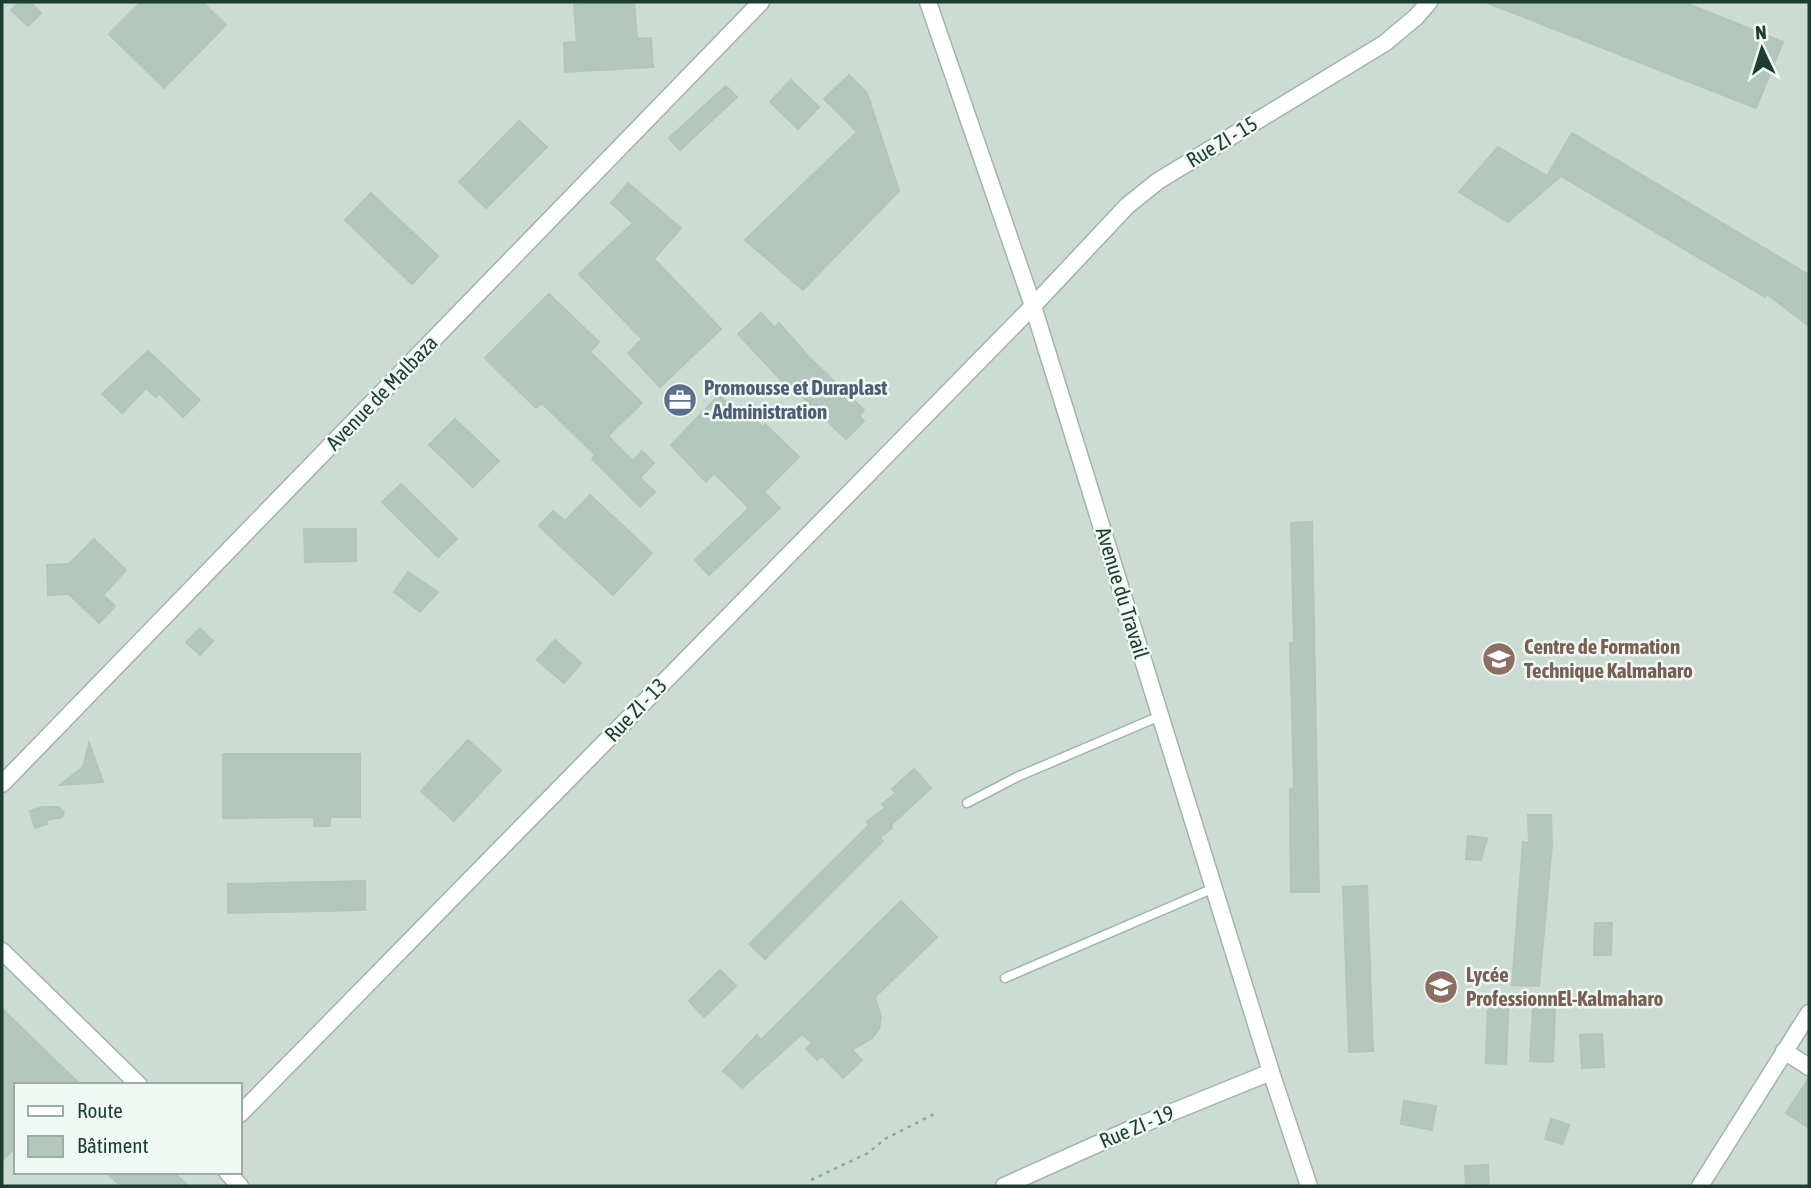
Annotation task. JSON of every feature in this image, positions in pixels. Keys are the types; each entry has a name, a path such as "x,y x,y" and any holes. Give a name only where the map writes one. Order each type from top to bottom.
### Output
{"street":[{"name":"Avenue de Malbaza","path":"2,784 761,2"},
{"name":"Avenue du Travail","path":"928,2 1033,306 1271,1072 1309,1186"},
{"name":"Rue ZI - 15","path":"1033,306 1127,205 1158,181 1385,43 1416,17 1429,2"},
{"name":"Rue ZI - 13","path":"242,1112 1033,306"},
{"path":"2,951 137,1083"},
{"path":"1700,1186 1809,1013"},
{"path":"1784,1051 1809,1067"},
{"name":"Rue ZI - 19","path":"1004,1186 1133,1128 1271,1072"}],"lane":[{"path":"967,803 1017,777 1160,716"},
{"path":"1005,978 1214,888"}],"path":[{"path":"811,1180 868,1153 885,1139 938,1112"}],"shaded area":[{"path":"2,2 1809,2 1809,1186 2,1186"}],"building":[{"path":"20,2 30,2 41,13 28,26 11,10"},
{"path":"141,2 202,2 226,25 164,88 109,34"},
{"path":"634,2 637,39 651,38 653,67 565,72 564,43 577,42 574,5"},
{"path":"1485,2 1683,2 1783,42 1756,108"},
{"path":"849,75 867,93 899,191 803,290 745,240 857,132 824,99"},
{"path":"791,80 819,107 798,129 770,102"},
{"path":"726,86 737,97 680,150 669,138"},
{"path":"519,121 547,147 486,208 459,182"},
{"path":"1572,133 1809,275 1809,326 1767,294 1765,297 1561,176 1508,222 1459,192 1498,147 1547,176"},
{"path":"628,183 681,228 654,259 721,329 660,387 628,353 642,339 579,274 633,223 611,203"},
{"path":"371,193 438,256 412,284 345,220"},
{"path":"549,294 599,342 590,352 642,403 608,436 633,461 642,451 654,463 640,478 655,492 640,507 592,459 595,455 542,403 536,408 485,358"},
{"path":"761,313 775,328 779,323 809,357 864,410 859,416 864,421 846,439 785,380 783,382 738,334"},
{"path":"148,351 200,400 183,417 159,393 156,397 146,388 122,413 102,394"},
{"path":"719,395 736,412 741,406 763,427 765,424 799,457 764,492 780,508 709,575 695,560 749,508 714,473 706,482 671,445"},
{"path":"455,419 499,461 473,487 429,445"},
{"path":"401,484 457,539 438,557 382,502"},
{"path":"590,495 652,553 613,595 539,526 553,511 565,521"},
{"path":"1312,522 1319,892 1291,892 1290,789 1294,788 1290,643 1294,643 1291,523"},
{"path":"304,529 356,529 356,561 305,562"},
{"path":"94,539 126,570 103,595 115,606 99,623 69,594 48,595 47,565 69,564"},
{"path":"408,572 438,592 420,612 394,592"},
{"path":"200,628 213,641 200,655 186,642"},
{"path":"555,640 581,663 564,683 537,660"},
{"path":"468,740 501,770 454,821 421,791"},
{"path":"89,743 103,782 60,785 83,767"},
{"path":"223,754 360,754 360,817 330,817 330,826 314,826 314,817 223,818"},
{"path":"914,769 931,788 891,825 892,828 879,838 883,841 765,959 749,944 869,825 867,822 885,808 882,804 896,793 892,789"},
{"path":"42,807 59,807 64,813 62,817 46,820 47,824 35,828 30,811"},
{"path":"1528,815 1551,815 1552,844 1539,986 1512,985 1523,842 1529,843"},
{"path":"1468,836 1487,838 1481,860 1466,859"},
{"path":"365,881 365,910 228,913 228,884"},
{"path":"1367,886 1373,1051 1349,1052 1343,887"},
{"path":"901,901 937,937 875,997 881,1018 879,1029 872,1038 852,1050 862,1060 843,1078 822,1056 817,1060 806,1049 812,1043 802,1034 742,1088 723,1071 757,1035 761,1040"},
{"path":"1595,923 1612,923 1611,955 1594,955"},
{"path":"720,970 736,986 704,1017 689,1001"},
{"path":"1488,996 1509,997 1506,1064 1486,1063"},
{"path":"1533,1007 1555,1007 1553,1062 1530,1061"},
{"path":"2,1009 79,1083 14,1083 14,1149 2,1161"},
{"path":"1602,1034 1604,1067 1582,1068 1580,1035"},
{"path":"1809,1078 1809,1128 1786,1113"},
{"path":"1404,1101 1436,1106 1432,1130 1401,1124"},
{"path":"1551,1119 1569,1125 1563,1144 1545,1139"},
{"path":"1488,1165 1489,1186 1466,1186 1465,1166"},
{"path":"108,1174 175,1174 188,1186 121,1186"}],"place":[{"name":"Promousse et Duraplast - Administration","path":"680,400"},
{"name":"Centre de Formation Technique Kalmaharo","path":"1499,659"},
{"name":"Lycée ProfessionnEl-Kalmaharo","path":"1441,987"}]}
